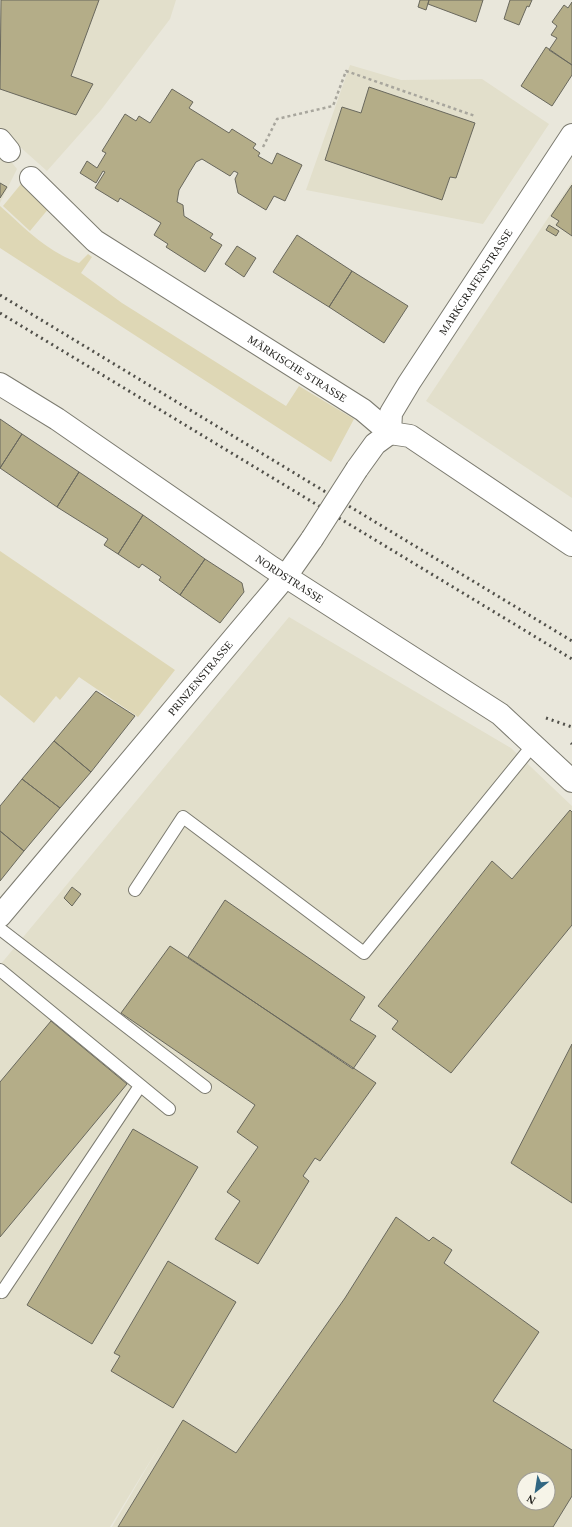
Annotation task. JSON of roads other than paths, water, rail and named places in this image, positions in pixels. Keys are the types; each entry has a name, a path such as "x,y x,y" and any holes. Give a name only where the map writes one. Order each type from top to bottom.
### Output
{"street":[{"name":"MARKGRAFENSTRASSE","path":"390,433 391,413 409,382 572,135"},
{"name":"MÄRKISCHE STRASSE","path":"31,178 95,242 364,410 390,433"},
{"name":"NORDSTRASSE","path":"0,384 57,419 286,576 500,714 572,781"},
{"name":"PRINZENSTRASSE","path":"0,916 286,576 375,444 390,433"},
{"path":"390,433 410,436 572,545"}],"lane":[{"path":"135,890 183,817 364,953 533,745"},
{"path":"0,929 205,1088"},
{"path":"0,970 169,1109"},
{"path":"0,1291 2,1292 140,1086"}],"railway":[{"path":"0,295 572,641"},
{"path":"0,313 572,659"},
{"path":"546,718 572,727"}]}
